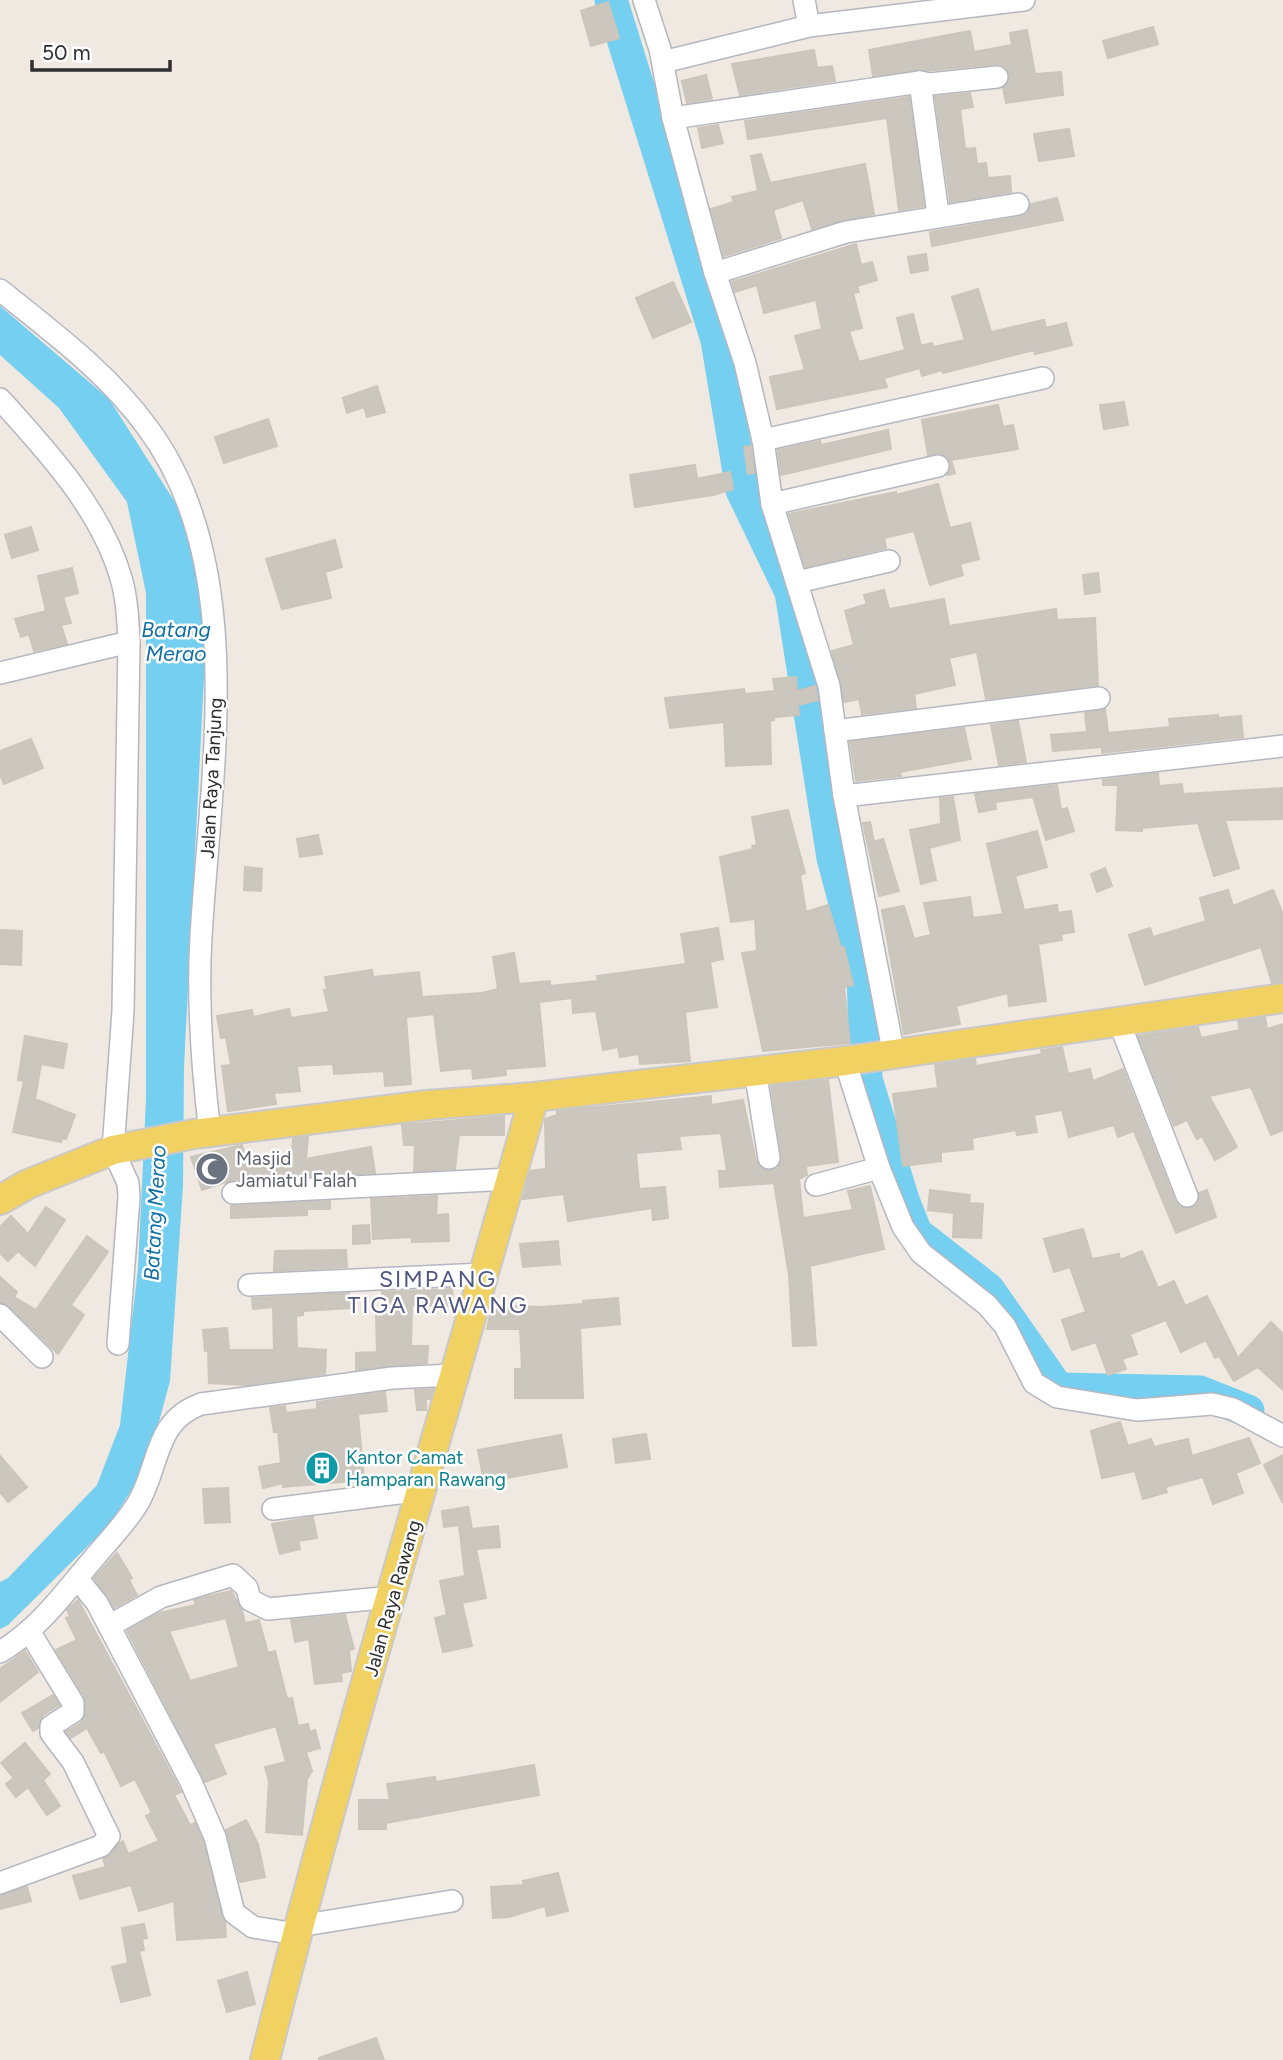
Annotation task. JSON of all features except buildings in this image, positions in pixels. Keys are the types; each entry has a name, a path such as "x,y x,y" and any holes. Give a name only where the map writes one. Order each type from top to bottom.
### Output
{"main road":[{"path":"0,1200 28,1184 121,1148 202,1134 426,1104 534,1097 890,1056 1283,998"},
{"name":"Jalan Raya Rawang","path":"265,2060 298,1930 452,1375 534,1097"}],"street":[{"path":"644,0 663,62 673,118 715,273 745,363 763,440 772,504 830,686 844,796 890,1056"},
{"path":"804,0 809,26"},
{"path":"663,62 809,26 1024,0"},
{"path":"673,118 920,82 930,84 997,77"},
{"path":"920,82 938,215"},
{"path":"715,273 846,232 1018,204"},
{"name":"Jalan Raya Tanjung","path":"0,290 80,355 148,427 170,462 197,532 211,590 216,668 199,1003 202,1134"},
{"path":"763,440 1043,377"},
{"path":"0,399 42,445 80,496 111,549 122,579 130,642 121,1148 129,1198 118,1344"},
{"path":"772,504 938,466"},
{"path":"797,582 889,561"},
{"path":"0,673 130,642"},
{"path":"835,731 1099,698"},
{"path":"844,796 1283,746"},
{"path":"1119,1022 1186,1196"},
{"path":"850,1060 880,1168 903,1227 921,1253 987,1305 1005,1326 1026,1374 1043,1391 1057,1396 1137,1410 1212,1404 1233,1409 1283,1436"},
{"path":"755,1070 769,1158"},
{"path":"816,1185 880,1168"},
{"path":"233,1193 511,1179"},
{"path":"249,1284 483,1274"},
{"path":"0,1315 42,1357"},
{"path":"0,1652 29,1632 137,1504 167,1426 185,1409 201,1404 392,1378 452,1375"},
{"path":"273,1509 422,1490"},
{"path":"109,1626 161,1597 233,1575 242,1580 250,1600 268,1609 392,1597"},
{"path":"77,1578 97,1603 178,1758 215,1837 234,1913 253,1927 298,1930 452,1901"},
{"path":"0,1884 101,1846 109,1836 73,1762 51,1733 51,1726 73,1712 73,1703 29,1632"}],"water":[{"name":"Batang Merao","path":"0,306 109,399 180,510 197,563 206,638 184,1067 183,1185 170,1381 147,1466 109,1525 8,1625 0,1629 0,1582 8,1578 97,1485 120,1425 138,1268 146,1100 146,593 127,502 59,408 0,355"}],"waterway":[{"path":"611,0 717,340 742,490 791,592 833,858 863,970 866,1079 903,1200 916,1233 988,1289 1058,1389 1200,1392 1248,1411"}],"place":[{"name":"Masjid Jamiatul Falah","path":"212,1169"},
{"name":"Kantor Camat Hamparan Rawang","path":"322,1468"}],"district":[{"name":"SIMPANG TIGA RAWANG","path":"438,1292"}]}
